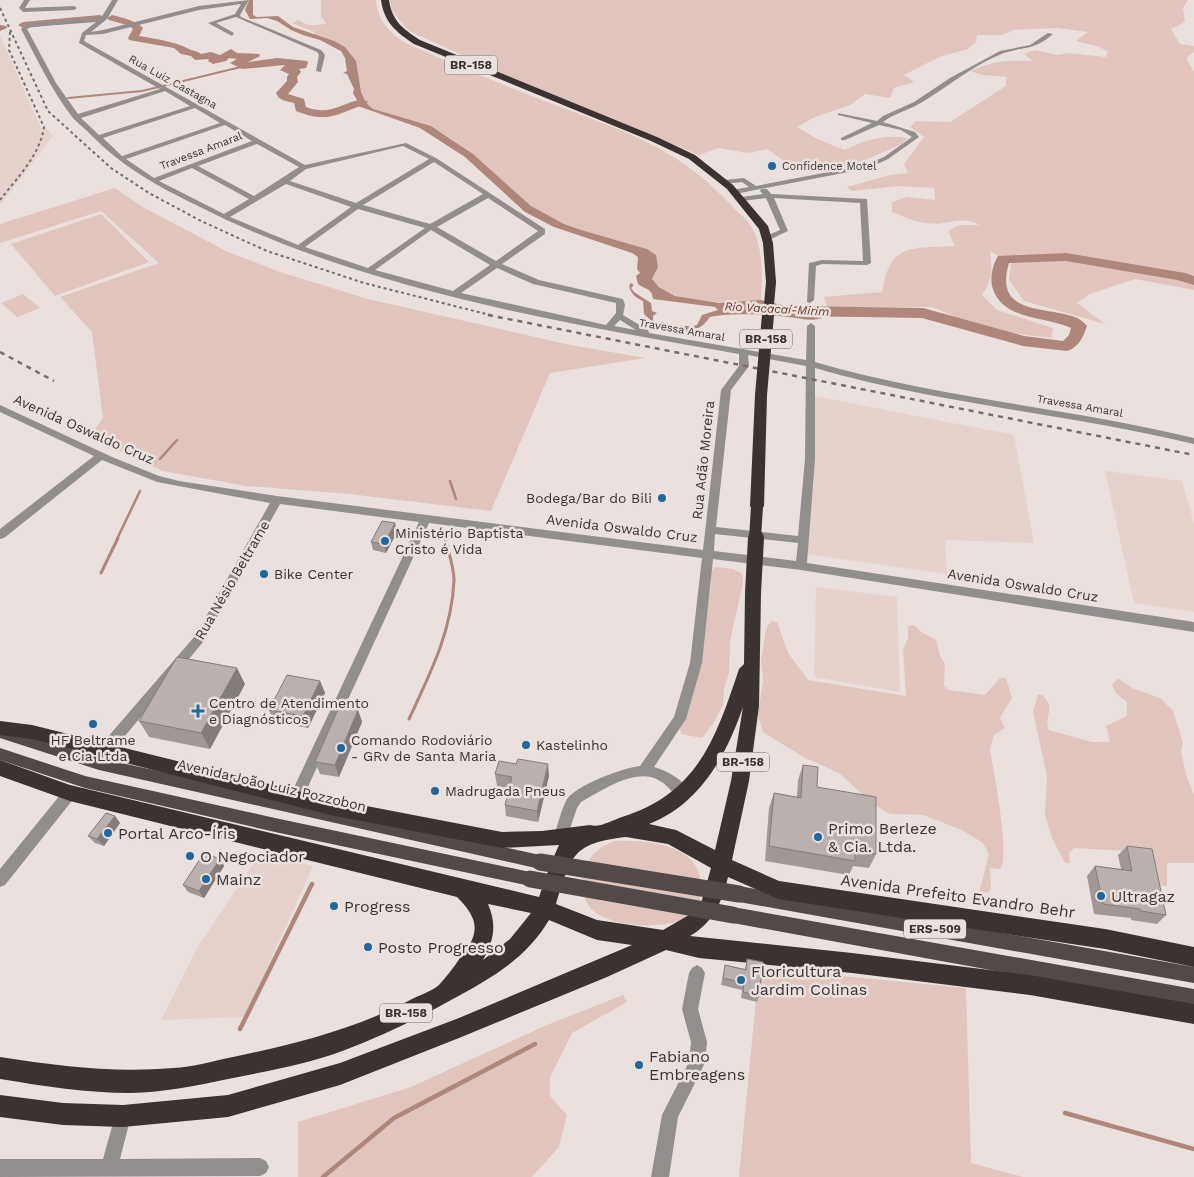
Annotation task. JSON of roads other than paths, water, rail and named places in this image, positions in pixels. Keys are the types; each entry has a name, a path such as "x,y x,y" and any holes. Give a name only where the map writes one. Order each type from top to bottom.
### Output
{"highway":[{"name":"BR-158","path":"0,1106 63,1114 123,1116 228,1106 282,1092 340,1074 468,1025 600,970 665,940 696,922 709,906 716,887 740,781 751,706 753,593 761,395 771,282 767,238 764,228 739,196 725,182 692,157 654,139 417,42 399,31 391,22 386,13 385,0"},
{"name":"BR-158","path":"0,1068 71,1079 131,1082 176,1079 290,1056 344,1040 403,1015 443,994 488,969 517,946 533,928 545,908 557,869 566,851 586,837 658,812 684,794 702,775 722,739 751,658"},
{"path":"0,730 32,732 347,810 502,840 605,831"},
{"path":"0,768 70,793 545,908 598,930 665,940 725,952 852,963 1030,985 1194,1014"},
{"name":"BR-158","path":"605,831 626,829 670,836 690,845 720,864"},
{"name":"Avenida Prefeito Evandro Behr","path":"720,864 778,890 1105,939 1194,958"},
{"path":"443,994 479,950 485,931 479,907 462,889"}],"main road":[{"name":"Avenida João Luiz Pozzobon","path":"0,730 99,764 540,862 739,894 1194,975"},
{"name":"ERS-509","path":"0,754 85,782 275,825 530,879 1194,998"}],"street":[{"path":"27,0 22,8 23,10 74,8"},
{"path":"84,34 103,20 114,0"},
{"path":"84,34 103,32 199,8 245,1"},
{"path":"232,34 211,23 237,15 245,1"},
{"path":"237,15 243,21 319,52 322,56 319,71"},
{"name":"Travessa Amaral","path":"103,20 30,25 24,29 53,83 76,117 121,159 152,181 224,217 299,248 370,272 454,294 608,328 811,364 866,380 1139,428 1194,441"},
{"name":"Rua Luiz Castagna","path":"84,34 81,42 304,167"},
{"path":"843,139 878,124 885,117 916,103 952,79 1002,52 1032,46 1050,34"},
{"path":"76,117 166,89"},
{"path":"97,138 196,106"},
{"path":"739,196 757,188 867,167 886,158 916,137 913,133 840,114"},
{"path":"121,159 226,123"},
{"name":"Travessa Amaral","path":"152,181 258,141"},
{"path":"224,217 285,181 304,167 404,144 434,159 489,194 538,226 542,232 454,294"},
{"path":"299,248 357,206 434,159"},
{"path":"193,166 254,199"},
{"path":"725,182 744,180 769,196 784,231 767,238"},
{"name":"Travessa Amaral","path":"285,181 357,206 431,228 495,264 536,282 620,301 622,307 618,316"},
{"path":"370,272 431,228 489,194"},
{"path":"739,196 864,201 867,263 822,262 812,265 810,300"},
{"path":"608,328 618,316 652,336"},
{"path":"801,566 810,459 811,326"},
{"name":"Rua Adão Moreira","path":"643,772 680,719 696,663 726,390 744,366 742,352"},
{"name":"Avenida Oswaldo Cruz","path":"0,408 101,456 157,478 278,500 801,566 1194,627"},
{"path":"0,535 101,456"},
{"name":"Rua Nésio Beltrame","path":"105,750 199,639 278,500"},
{"path":"296,798 426,519"},
{"path":"711,530 803,540"},
{"path":"561,836 571,805 576,798 625,774 654,772 664,776 684,794"},
{"path":"0,880 70,793"},
{"path":"660,1177 670,1115 697,1063 699,1042 690,1009 697,973"},
{"path":"109,1168 123,1116"},
{"path":"0,1168 260,1167"}],"water":[{"name":"Rio Vacacaí-Mirim","path":"249,0 253,0 253,15 257,17 278,16 293,27 334,41 345,47 356,61 361,92 366,103 373,109 431,126 473,154 531,206 564,224 647,249 656,255 658,267 652,279 659,287 675,296 719,303 761,300 786,306 820,308 822,318 809,320 770,315 727,315 710,317 705,323 694,330 660,329 644,314 643,301 632,293 629,286 631,283 634,285 631,288 634,292 651,303 652,311 657,313 653,316 653,320 658,323 693,326 697,325 702,315 718,310 715,307 653,299 650,291 638,284 636,276 640,273 637,269 638,257 632,253 554,227 525,212 465,157 420,128 355,105 358,102 347,74 343,73 347,71 345,58 341,51 320,40 291,30 277,21 267,18 250,19 245,10"}],"waterway":[{"path":"23,25 100,18"},
{"path":"112,18 130,23"},
{"path":"135,26 138,28 133,38 177,46 185,52 194,53 199,58 211,55 216,57 213,61 222,59 231,52 233,56 255,56 235,63 242,66 277,61 303,63 302,66 289,67 285,70 296,72 292,77 293,82 282,93 283,96 300,101 300,109 310,113 326,115 362,102"},
{"path":"68,98 142,91 245,66"},
{"name":"Rio Vacacaí-Mirim","path":"795,311 923,313 1023,341 1067,346 1076,336 1079,326 1060,319 1029,312 1011,304 1001,291 999,282 999,273 1003,259 1066,257 1180,276 1194,281"},
{"path":"160,459 177,440"},
{"path":"450,481 456,499"},
{"path":"117,539 140,491"},
{"path":"101,573 118,538"},
{"path":"409,719 439,652 449,617 454,575 445,538"},
{"path":"240,1029 312,884"},
{"path":"323,1177 394,1118 535,1044"},
{"path":"1065,1113 1194,1149"}],"railway":[{"path":"0,8 48,111 111,168 149,193 201,221 267,251 364,283 494,316"},
{"path":"0,200 33,157 42,137 44,127 9,50 10,31"},
{"path":"488,315 1194,455"},
{"path":"0,352 54,381"}],"place":[{"name":"Confidence Motel","path":"772,166"},
{"name":"Bodega/Bar do Bili","path":"662,498"},
{"name":"Ministério Baptista Cristo é Vida","path":"385,541"},
{"name":"Bike Center","path":"264,574"},
{"name":"Centro de Atendimento e Diagnósticos","path":"198,711"},
{"name":"HF Beltrame e Cia Ltda","path":"93,724"},
{"name":"Kastelinho","path":"526,745"},
{"name":"Comando Rodoviário - GRv de Santa Maria","path":"341,748"},
{"name":"Madrugada Pneus","path":"435,791"},
{"name":"Portal Arco-Íris","path":"108,833"},
{"name":"Primo Berleze & Cia. Ltda.","path":"818,837"},
{"name":"O Negociador","path":"190,856"},
{"name":"Mainz","path":"206,879"},
{"name":"Ultragaz","path":"1101,896"},
{"name":"Progress","path":"334,906"},
{"name":"Posto Progresso","path":"368,947"},
{"name":"Floricultura Jardim Colinas","path":"741,980"},
{"name":"Fabiano Embreagens","path":"639,1065"}]}
